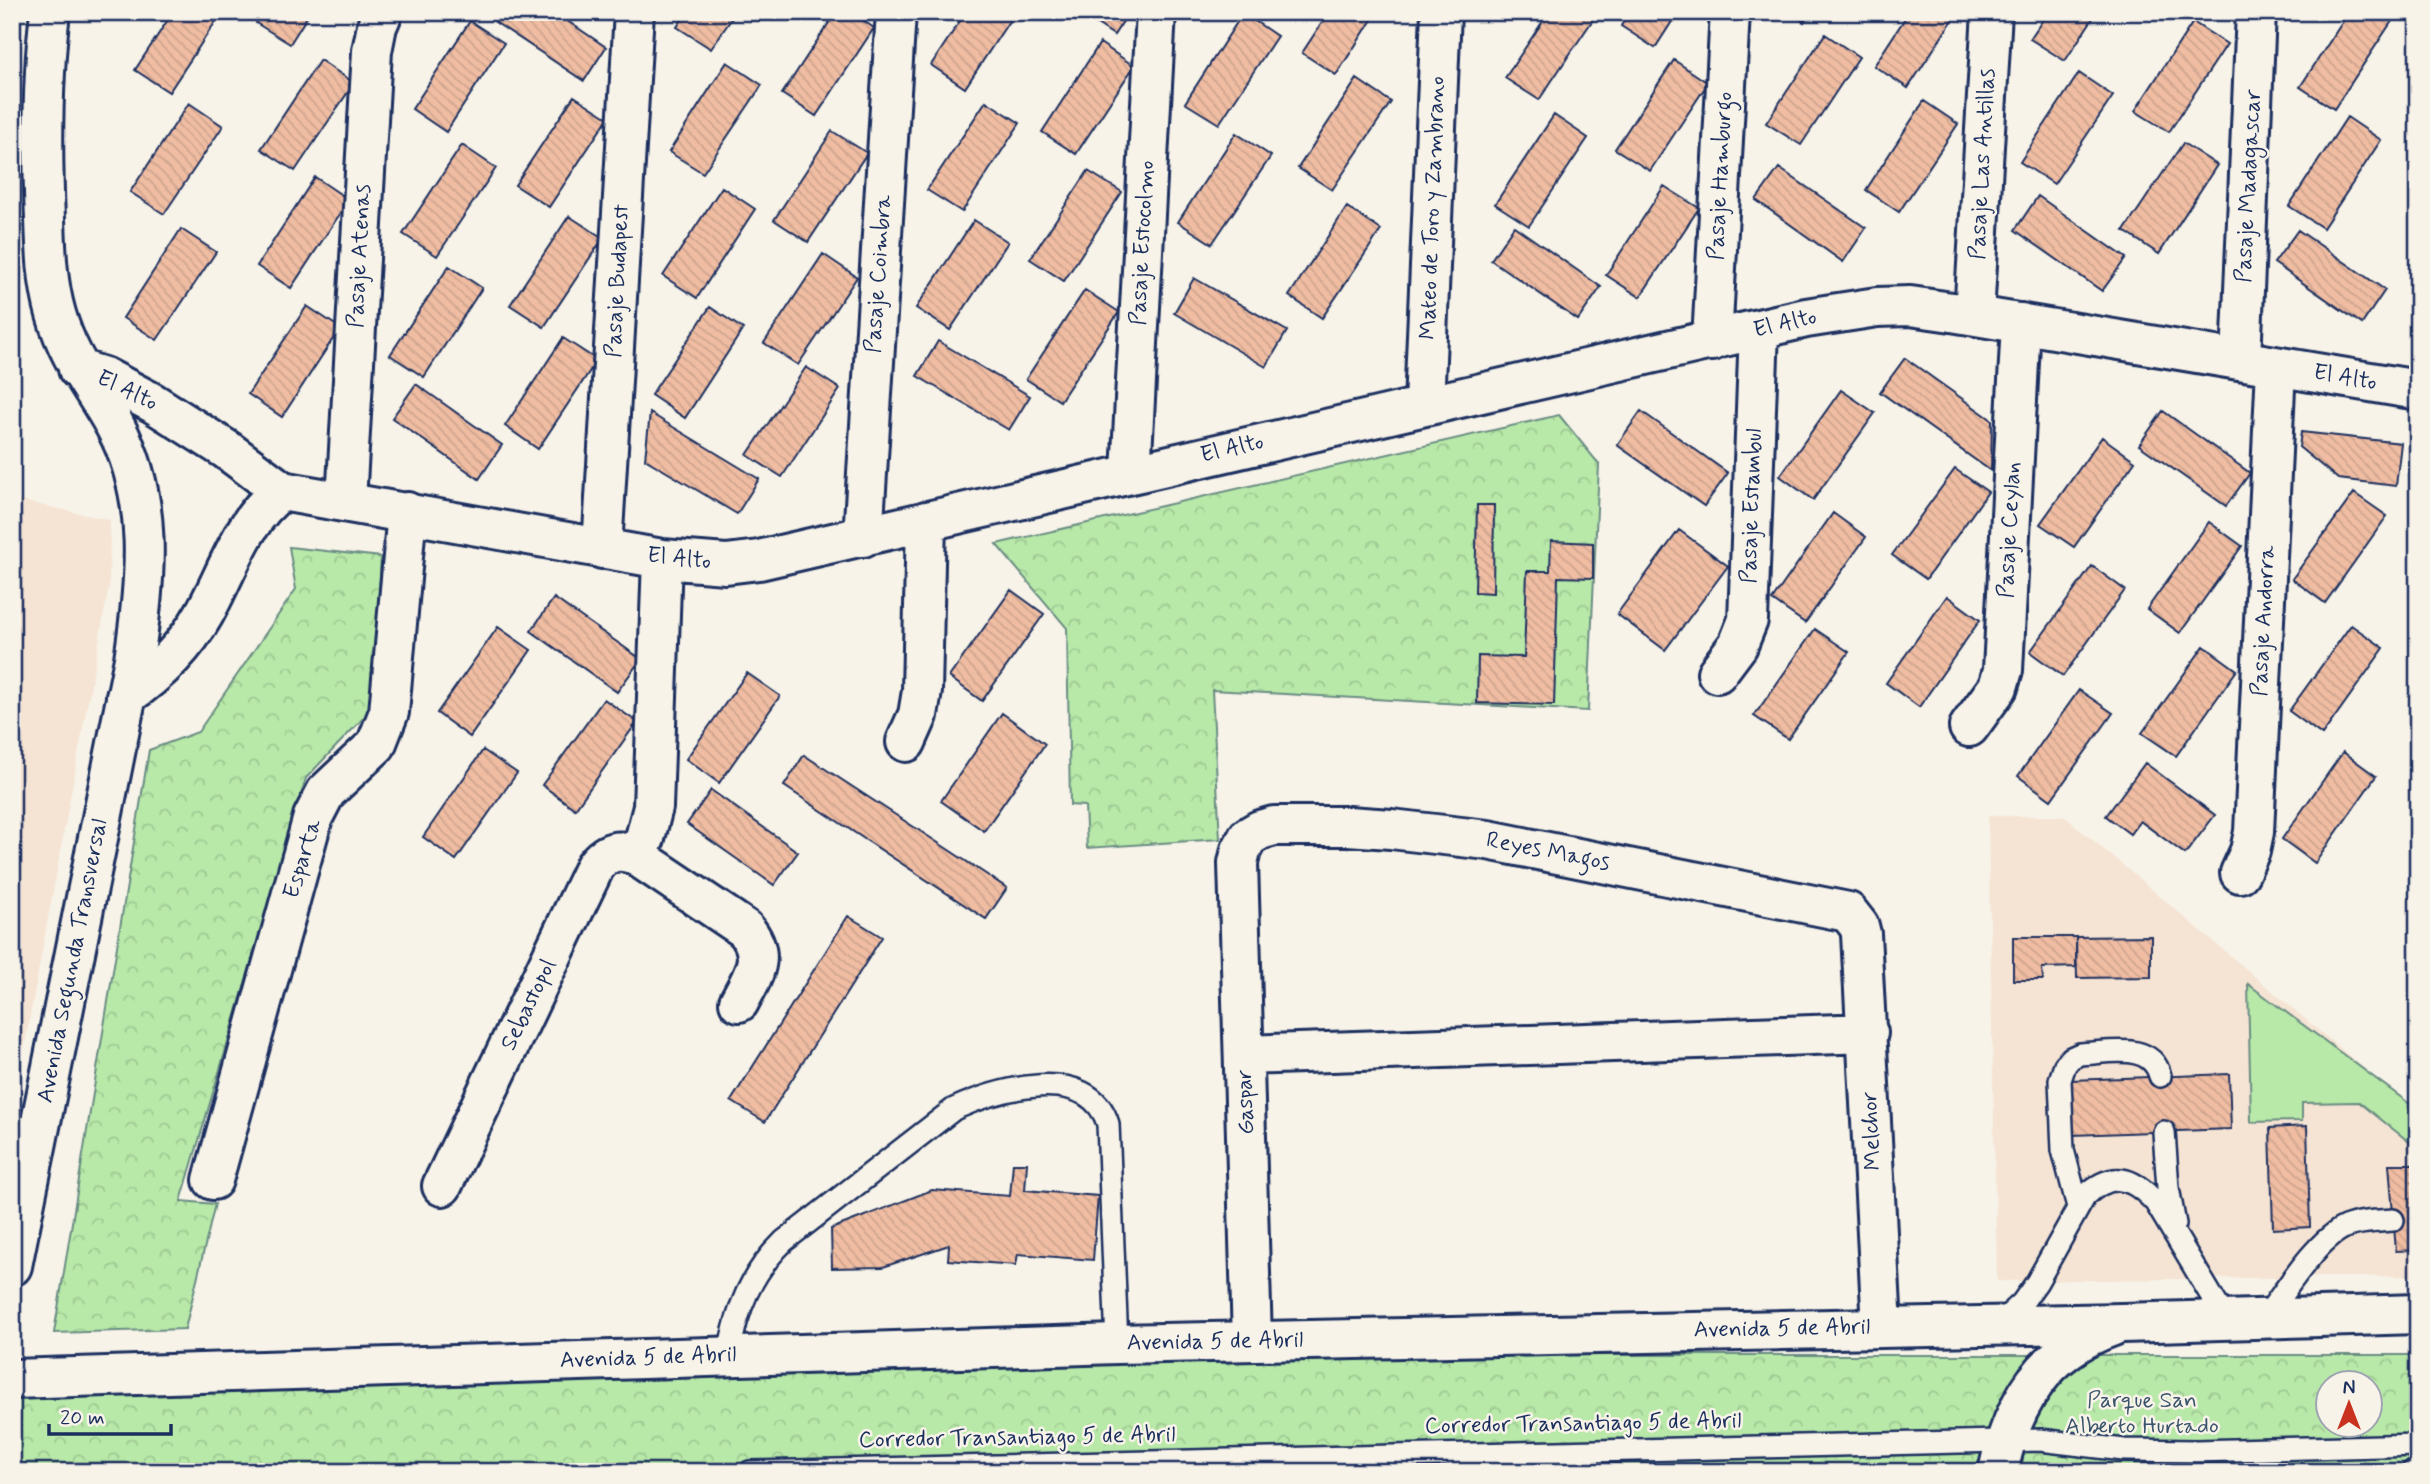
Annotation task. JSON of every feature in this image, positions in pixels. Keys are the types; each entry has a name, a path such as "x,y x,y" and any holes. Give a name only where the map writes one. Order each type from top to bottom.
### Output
{"street":[{"name":"Avenida Segunda Transversal","path":"12,1266 140,622 144,556 144,523 139,490 129,456 114,425 78,369 55,311 47,251 44,110 50,12"},
{"name":"Pasaje Atenas","path":"346,501 372,51 383,12"},
{"name":"Pasaje Budapest","path":"602,549 634,12"},
{"name":"Pasaje Coimbra","path":"863,537 896,12"},
{"name":"Pasaje Estocolmo","path":"1131,473 1156,12"},
{"name":"Mateo de Toro y Zambrano","path":"1424,405 1441,12"},
{"name":"Pasaje Hamburgo","path":"1712,341 1730,12"},
{"name":"Pasaje Las Antillas","path":"1974,316 1992,12"},
{"name":"Pasaje Madagascar","path":"2256,12 2259,363"},
{"name":"El Alto","path":"78,369 104,377 153,402 217,443 282,491 602,549 663,559 726,564 759,560 863,537 1806,318 1877,307 1910,306 2021,323 2418,390"},
{"name":"Pasaje Ceylan","path":"1969,727 1998,687 2003,670 2021,323"},
{"name":"Pasaje Estambul","path":"1717,673 1738,645 1748,620 1759,330"},
{"name":"Pasaje Andorra","path":"2239,873 2250,851 2254,832 2259,363"},
{"path":"126,696 153,677 180,650 204,615 254,517 266,501 282,491"},
{"name":"Esparta","path":"213,1180 313,817 326,792 376,745 389,712 407,512"},
{"path":"906,742 918,715 922,691 926,521"},
{"path":"663,559 653,807 645,838 635,855 745,929 752,937 758,960 739,1002"},
{"name":"Reyes Magos","path":"1238,863 1248,837 1260,830 1274,827 1359,827 1488,840 1839,909 1855,918 1861,934"},
{"name":"Sebastopol","path":"442,1186 595,866 603,856 613,852 625,851 635,855"},
{"name":"Gaspar","path":"1238,863 1252,1341"},
{"name":"Melchor","path":"1861,934 1882,1327"},
{"path":"1244,1055 1868,1033"},
{"name":"Avenida 5 de Abril","path":"12,1379 1117,1344 2122,1323 2418,1314"},
{"path":"2001,1456 2022,1400 2055,1359 2075,1343 2122,1323"}],"lane":[{"path":"2078,1207 2063,1150 2060,1080 2064,1065 2080,1054 2137,1052 2147,1055 2154,1062 2160,1076"},
{"path":"729,1355 733,1330 750,1284 762,1265 785,1241 954,1110 980,1097 1030,1086 1077,1090 1089,1096 1104,1113 1108,1124 1117,1344"},
{"path":"2164,1132 2168,1188 2177,1237"},
{"path":"1997,1325 2022,1303 2037,1282 2084,1196 2113,1179 2129,1181 2148,1193 2226,1320"},
{"path":"2265,1318 2301,1269 2332,1235 2359,1222 2393,1220"},
{"name":"Corredor Transantiago 5 de Abril","path":"750,1472 2001,1456 2040,1440 2124,1450 2197,1451 2418,1445"},
{"path":"2412,1472 2418,1472"}],"shaded area":[{"path":"12,499 110,520 109,586 12,1114"},
{"path":"1988,816 2064,816 2418,1114 2418,1276 1997,1281"}],"green space":[{"path":"1559,415 1599,464 1588,711 1212,690 1220,839 1087,848 1085,806 1070,805 1067,628 996,544"},
{"path":"289,547 381,557 372,709 306,778 181,1201 215,1204 185,1329 54,1333 149,750 198,732 296,589"},
{"path":"2248,984 2418,1110 2418,1149 2359,1102 2302,1103 2302,1121 2251,1122"},
{"name":"Parque San Alberto Hurtado","path":"1263,1355 2418,1355 2418,1472 12,1472 12,1395"}],"building":[{"path":"173,12 222,12 169,92 135,70"},
{"path":"263,12 310,12 290,44 256,23"},
{"path":"502,12 554,12 606,47 584,81 495,22"},
{"path":"687,12 736,12 711,49 677,27"},
{"path":"836,12 851,12 874,28 816,116 782,94"},
{"path":"966,12 1015,12 965,88 931,65"},
{"path":"1079,12 1129,12 1114,35"},
{"path":"1329,12 1377,12 1336,75 1302,53"},
{"path":"1549,12 1598,12 1539,100 1505,78"},
{"path":"1629,12 1678,12 1655,48 1621,26"},
{"path":"1790,12 1810,12 1804,22"},
{"path":"1909,12 1958,12 1908,88 1874,66"},
{"path":"2048,12 2097,12 2065,61 2030,39"},
{"path":"2349,12 2379,12 2392,21 2334,109 2300,87"},
{"path":"1243,13 1277,36 1219,124 1185,103"},
{"path":"470,21 504,43 446,132 412,109"},
{"path":"2193,22 2227,44 2169,132 2135,111"},
{"path":"1825,34 1859,57 1801,145 1766,123"},
{"path":"1100,43 1134,66 1076,154 1042,132"},
{"path":"320,60 354,83 295,171 261,149"},
{"path":"1674,60 1708,83 1650,171 1615,149"},
{"path":"727,62 762,85 703,173 669,152"},
{"path":"2079,73 2113,96 2054,184 2020,162"},
{"path":"1357,79 1391,102 1332,190 1298,168"},
{"path":"574,96 608,118 549,207 515,185"},
{"path":"986,101 1020,123 962,212 927,190"},
{"path":"1924,101 1958,124 1899,212 1866,190"},
{"path":"189,103 223,126 164,214 130,192"},
{"path":"1554,115 1588,138 1529,226 1495,204"},
{"path":"2347,117 2381,140 2323,228 2289,206"},
{"path":"832,131 867,153 808,242 774,220"},
{"path":"1236,133 1271,156 1212,244 1178,222"},
{"path":"2183,143 2217,165 2159,254 2124,231"},
{"path":"462,145 496,168 437,256 403,234"},
{"path":"1779,168 1866,228 1843,262 1756,200"},
{"path":"1088,171 1122,192 1064,281 1030,259"},
{"path":"315,177 349,200 291,288 257,266"},
{"path":"1664,186 1699,208 1640,297 1606,275"},
{"path":"722,187 755,209 697,298 663,276"},
{"path":"2038,196 2126,258 2102,291 2015,230"},
{"path":"1347,207 1381,230 1322,318 1289,296"},
{"path":"569,216 603,238 544,327 510,305"},
{"path":"974,220 1008,242 950,330 916,308"},
{"path":"1514,226 1601,287 1578,320 1491,260"},
{"path":"181,229 216,252 157,340 123,318"},
{"path":"2298,230 2385,290 2362,324 2274,263"},
{"path":"823,254 857,277 798,365 764,343"},
{"path":"449,266 482,288 424,377 390,355"},
{"path":"1194,278 1287,331 1266,367 1174,313"},
{"path":"1085,290 1119,312 1060,401 1026,379"},
{"path":"307,306 340,328 282,417 248,394"},
{"path":"710,307 743,329 685,418 651,395"},
{"path":"563,338 597,360 538,449 505,426"},
{"path":"938,341 1030,396 1009,430 917,376"},
{"path":"1905,358 1992,420 1991,471 1880,392"},
{"path":"806,367 840,389 782,477 747,455"},
{"path":"416,384 502,445 479,479 392,418"},
{"path":"1841,390 1875,413 1813,500 1780,476"},
{"path":"1641,411 1728,473 1704,506 1617,445"},
{"path":"2163,411 2250,473 2226,506 2139,445"},
{"path":"650,413 759,479 737,514 645,459"},
{"path":"2301,432 2401,443 2396,486 2338,479 2299,447"},
{"path":"2102,437 2135,461 2074,547 2040,524"},
{"path":"1955,469 1988,492 1926,579 1892,555"},
{"path":"2354,493 2387,516 2325,603 2292,579"},
{"path":"1477,505 1494,505 1493,593 1475,592"},
{"path":"1833,513 1866,537 1805,623 1772,600"},
{"path":"2209,522 2242,546 2180,633 2147,609"},
{"path":"1679,530 1728,566 1665,650 1617,614"},
{"path":"1551,541 1593,543 1593,578 1558,577 1554,705 1477,703 1478,656 1524,657 1527,571 1550,571"},
{"path":"2092,566 2125,590 2063,676 2030,652"},
{"path":"1011,590 1044,614 982,701 949,677"},
{"path":"1947,596 1980,620 1919,707 1886,683"},
{"path":"554,598 641,659 617,692 531,631"},
{"path":"2351,625 2384,648 2322,735 2289,711"},
{"path":"498,627 531,650 470,737 437,713"},
{"path":"1815,629 1849,652 1788,739 1754,716"},
{"path":"2204,646 2237,670 2176,756 2142,733"},
{"path":"747,673 780,696 719,783 686,759"},
{"path":"2079,690 2113,713 2051,800 2018,776"},
{"path":"604,699 637,722 575,809 542,785"},
{"path":"1002,713 1045,744 984,831 941,801"},
{"path":"483,750 517,773 456,860 423,837"},
{"path":"2343,752 2376,776 2315,863 2282,839"},
{"path":"804,755 1007,888 986,919 784,786"},
{"path":"2145,763 2215,815 2185,854 2140,821 2130,834 2106,816"},
{"path":"711,790 798,852 774,885 687,824"},
{"path":"848,916 882,937 765,1122 731,1101"},
{"path":"2151,936 2151,977 2077,978 2076,937"},
{"path":"2013,937 2076,937 2076,967 2042,968 2043,980 2013,980"},
{"path":"2229,1074 2231,1129 2073,1135 2071,1080"},
{"path":"2307,1126 2310,1227 2273,1229 2270,1128"},
{"path":"1013,1163 1027,1163 1025,1190 1098,1196 1093,1260 1018,1254 1016,1265 948,1260 949,1245 883,1267 832,1268 831,1229 932,1190 1010,1196"},
{"path":"2389,1164 2418,1164 2418,1250 2396,1251"}]}
